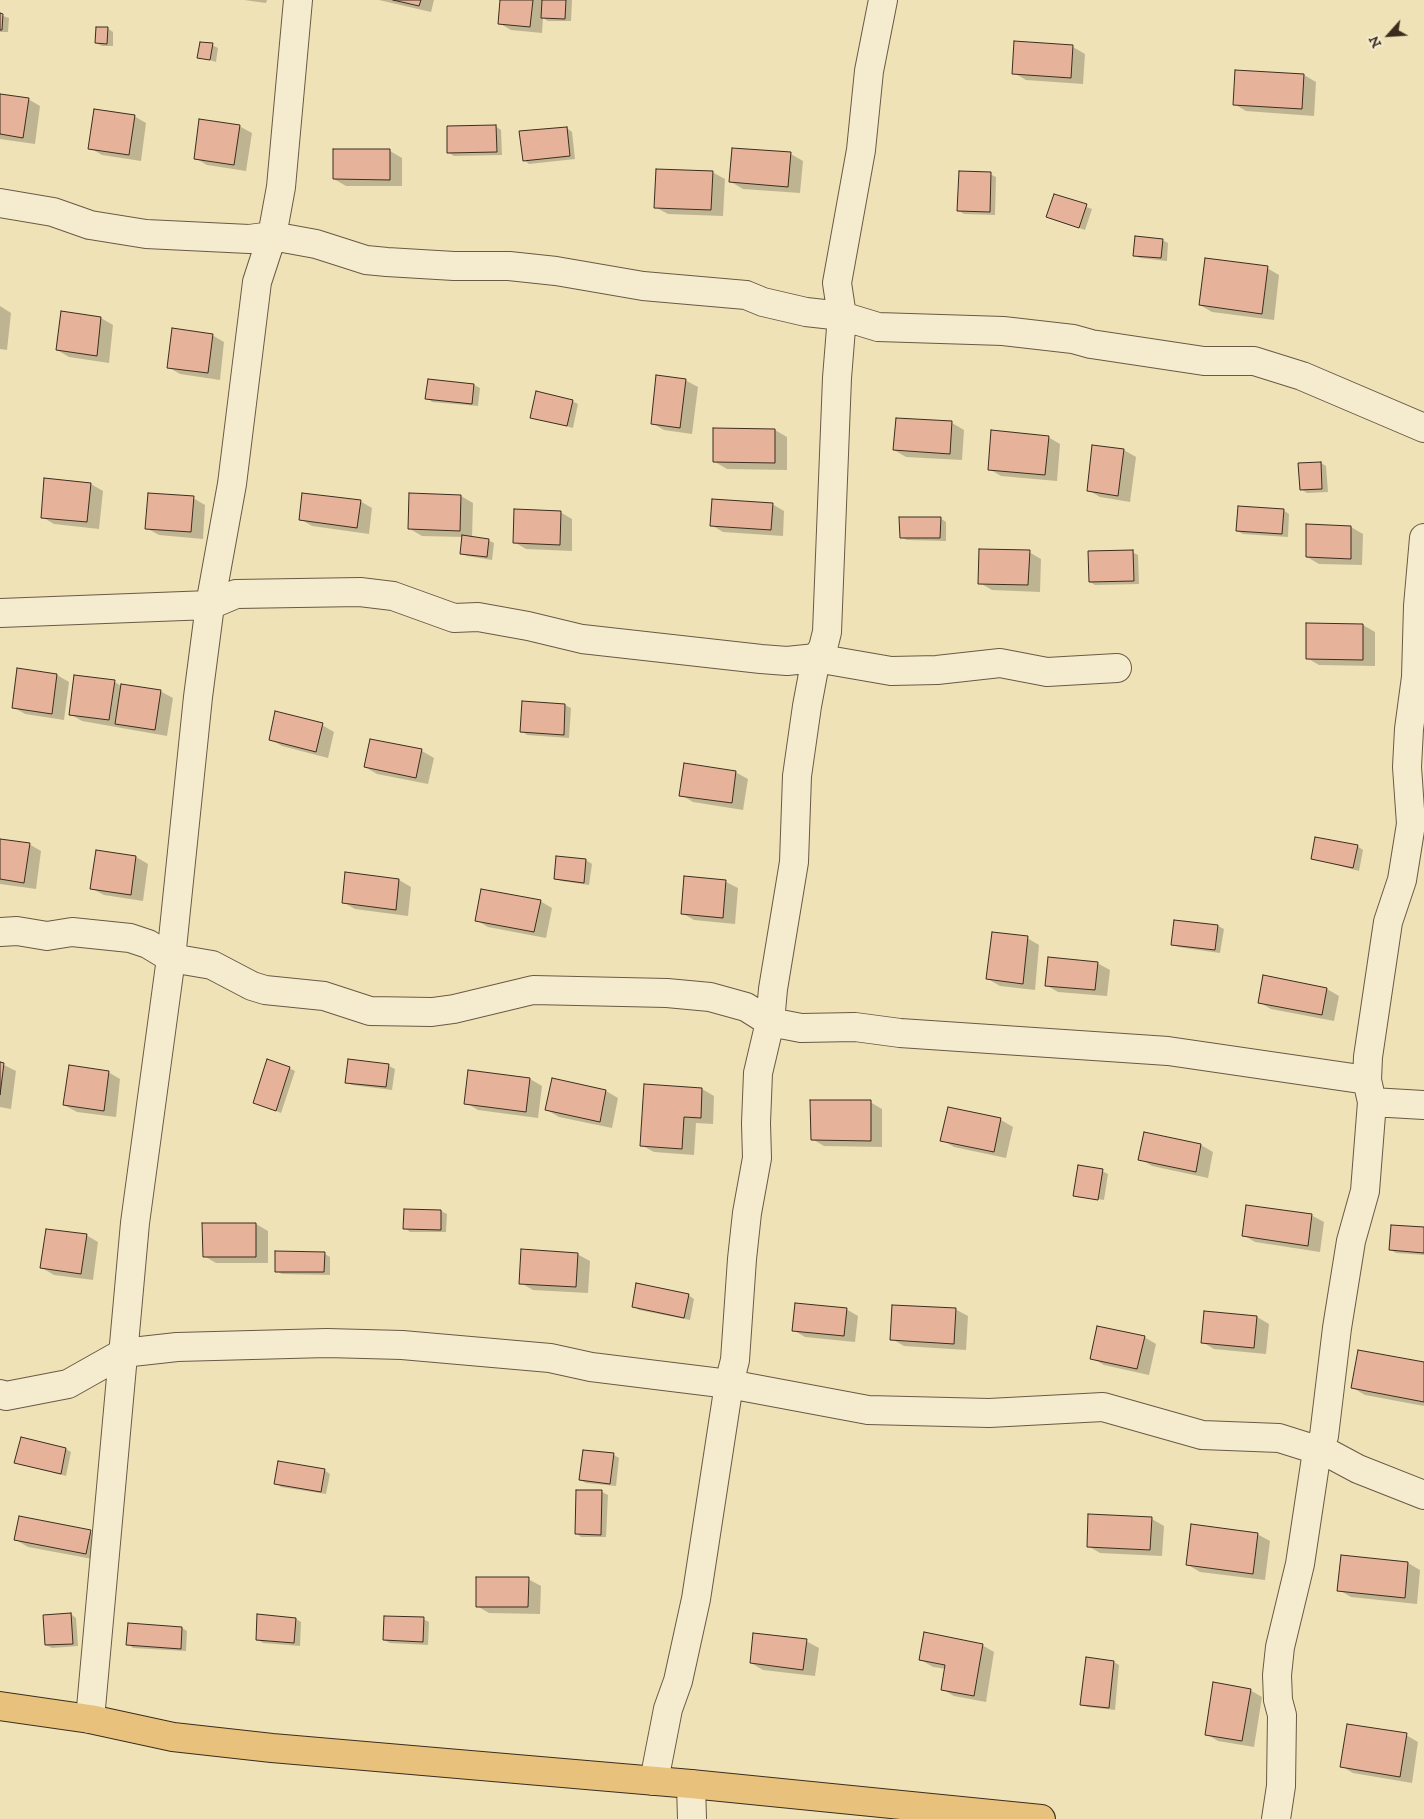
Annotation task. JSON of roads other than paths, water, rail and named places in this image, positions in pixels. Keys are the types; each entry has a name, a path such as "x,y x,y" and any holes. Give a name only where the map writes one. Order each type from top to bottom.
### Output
{"highway":[{"path":"0,1706 90,1720 173,1737 272,1748 691,1784 1041,1819"}],"street":[{"path":"90,1720 135,1223 172,958 198,697 210,604 232,484 257,282 272,236 282,177 298,0"},
{"path":"654,1781 668,1709 678,1681 696,1599 729,1384 735,1360 747,1213 757,1158 758,1072 770,1022 773,989 794,862 797,776 816,658 823,648 827,632 837,378 842,316 836,284 861,150 869,71 883,0"},
{"path":"0,203 53,212 90,225 146,234 248,239 272,236 316,244 373,261 454,266 510,266 556,271 643,286 746,295 763,302 806,312 842,316 878,327 1004,331 1073,339 1091,344 1204,361 1254,361 1268,363 1424,428"},
{"path":"1276,1819 1281,1786 1282,1715 1278,1700 1277,1675 1280,1648 1300,1564 1317,1451 1324,1436 1337,1328 1351,1242 1365,1192 1370,1091 1368,1057 1383,949 1388,922 1418,826 1406,767 1416,677 1418,606 1424,538"},
{"path":"0,613 5,615 210,604 236,594 376,593 394,596 454,618 478,618 528,626 582,638 787,662 816,658 890,671 937,670 1000,664 1047,672 1117,668"},
{"path":"0,932 18,931 47,936 72,932 130,938 148,944 172,958 212,965 252,986 265,990 324,996 370,1011 432,1012 454,1009 533,990 551,989 710,996 746,1007 770,1022 800,1028 854,1027 910,1034 1168,1051 1370,1091 1424,1106"},
{"path":"0,1394 6,1396 60,1387 76,1381 123,1353 177,1347 327,1343 402,1345 525,1355 591,1367 729,1384 854,1408 888,1412 909,1410 989,1413 1103,1407 1202,1435 1230,1438 1266,1436 1279,1438 1330,1454 1358,1469 1424,1495"},
{"path":"691,1784 692,1819"}]}
